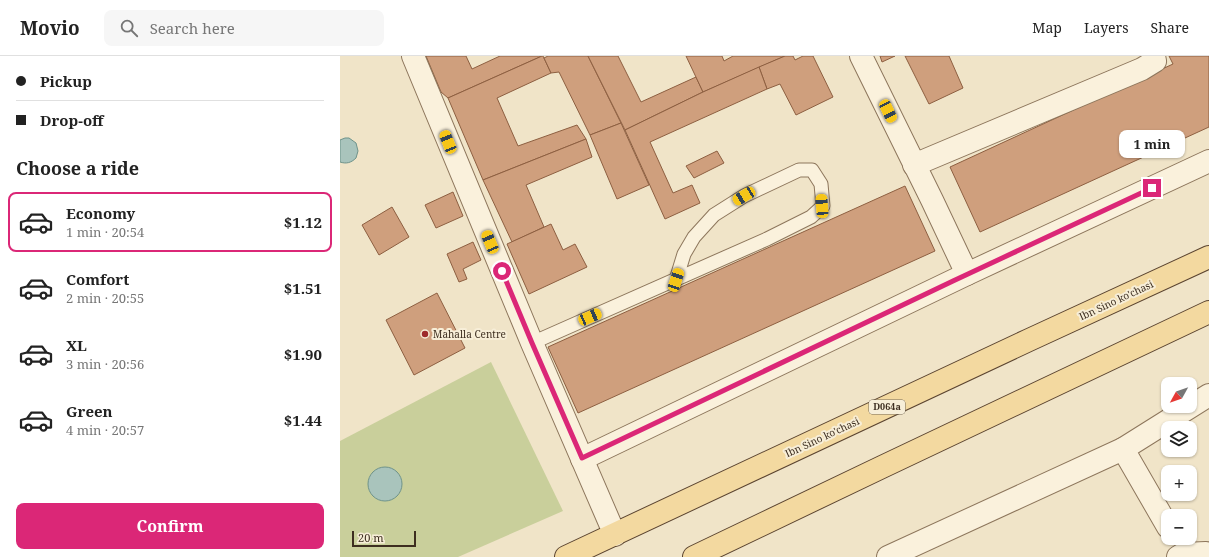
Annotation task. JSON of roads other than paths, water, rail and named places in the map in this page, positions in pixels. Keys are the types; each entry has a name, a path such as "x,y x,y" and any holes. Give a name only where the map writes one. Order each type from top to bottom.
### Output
{"main road":[{"name":"Ibn Sino ko'chasi","path":"566,557 1209,257"},
{"path":"694,557 1209,312"}],"street":[{"path":"413,56 532,343 614,535"},
{"path":"860,56 967,274"},
{"path":"914,165 1142,69 1155,61 1154,56"},
{"path":"582,458 967,274 1209,161"},
{"path":"888,557 1123,449 1209,395"},
{"path":"1123,449 1161,515"},
{"path":"1178,550 1206,553 1209,555"}],"lane":[{"path":"532,343 676,280 767,239 811,217 822,206 821,184 812,170 799,170 744,196 714,215 694,237 684,254 676,280"}],"water":[{"path":"349,138 356,143 358,151 356,158 346,163 340,162 340,140"},
{"path":"388,467 397,472 401,477 401,491 397,496 392,500 382,501 378,500 369,491 368,481 369,477 378,468"}],"place":[{"name":"Mahalla Centre","path":"425,334"}]}
